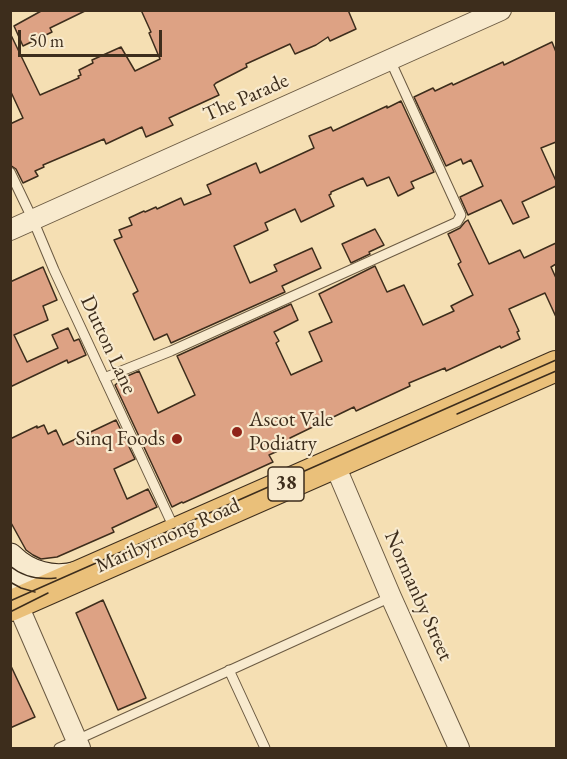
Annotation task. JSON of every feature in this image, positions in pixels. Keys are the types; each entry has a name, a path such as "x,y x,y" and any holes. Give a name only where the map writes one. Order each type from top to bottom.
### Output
{"main road":[{"name":"Maribyrnong Road","path":"12,593 49,589 556,366"}],"street":[{"name":"The Parade","path":"10,230 501,10"},
{"name":"Normanby Street","path":"334,463 459,748"},
{"path":"10,557 22,567 43,576 62,578 79,575"},
{"path":"12,593 72,746"}],"lane":[{"path":"104,378 182,346 457,222 461,216 390,60"},
{"name":"Dutton Lane","path":"10,172 176,532"},
{"path":"72,746 229,670 391,597"},
{"path":"229,670 265,748"}],"building":[{"path":"43,10 87,10 50,28 52,32 23,46 14,26"},
{"path":"141,10 348,10 356,29 330,41 328,37 295,54 290,44 246,64 247,67 214,85 219,95 169,118 173,125 146,137 142,127 106,144 104,139 43,165 44,167 35,171 38,176 23,183 16,169 10,165 10,124 23,118 10,90 10,33 40,95 79,78 78,76 81,75 79,70 93,63 92,60 121,47 135,71 160,59"},
{"path":"552,42 556,52 556,142 541,148 556,181 556,186 522,202 529,217 513,224 501,200 468,215 460,197 483,186 471,160 463,164 461,159 446,166 414,97 433,88 435,91 452,83 453,85 503,62 504,65"},
{"path":"401,101 434,172 411,182 414,188 398,196 389,177 367,186 363,178 331,192 329,195 334,206 301,222 295,209 265,223 268,230 234,246 250,283 277,271 274,265 312,248 321,268 282,286 285,292 171,343 167,334 154,340 133,294 138,291 114,240 122,237 119,230 132,225 129,218 181,198 184,205 211,194 207,185 256,163 260,173 314,148 309,136 331,127 333,131"},
{"path":"468,220 489,264 520,250 524,258 556,243 556,264 551,267 556,278 556,317 545,293 509,309 519,331 517,332 520,339 446,371 445,368 409,383 410,386 356,411 354,407 290,438 293,444 269,455 273,462 172,507 115,385 125,377 139,371 158,413 195,395 177,356 291,304 298,320 274,332 279,341 276,343 291,375 322,361 309,332 332,322 319,294 375,266 387,292 404,285 423,325 454,311 451,306 473,295 458,264 461,262 448,234 460,228"},
{"path":"375,229 384,245 351,263 342,244"},
{"path":"43,267 57,300 43,306 48,320 14,335 27,362 58,348 52,335 68,328 74,341 79,339 86,355 68,363 67,360 10,387 10,282"},
{"path":"116,420 135,459 114,469 127,499 148,489 157,507 112,528 114,532 57,557 41,559 33,555 26,550 10,521 10,439 44,425 48,434 56,430 63,445"},
{"path":"103,600 146,698 118,710 76,613"},
{"path":"10,664 35,717 10,728"}],"tram line":[{"path":"10,601 556,360"},
{"path":"457,414 556,371"},
{"path":"10,566 32,577 56,578"},
{"path":"10,582 35,592"},
{"path":"10,612 48,593"}],"place":[{"name":"Ascot Vale Podiatry","path":"237,432"},
{"name":"Sinq Foods","path":"177,439"}]}
